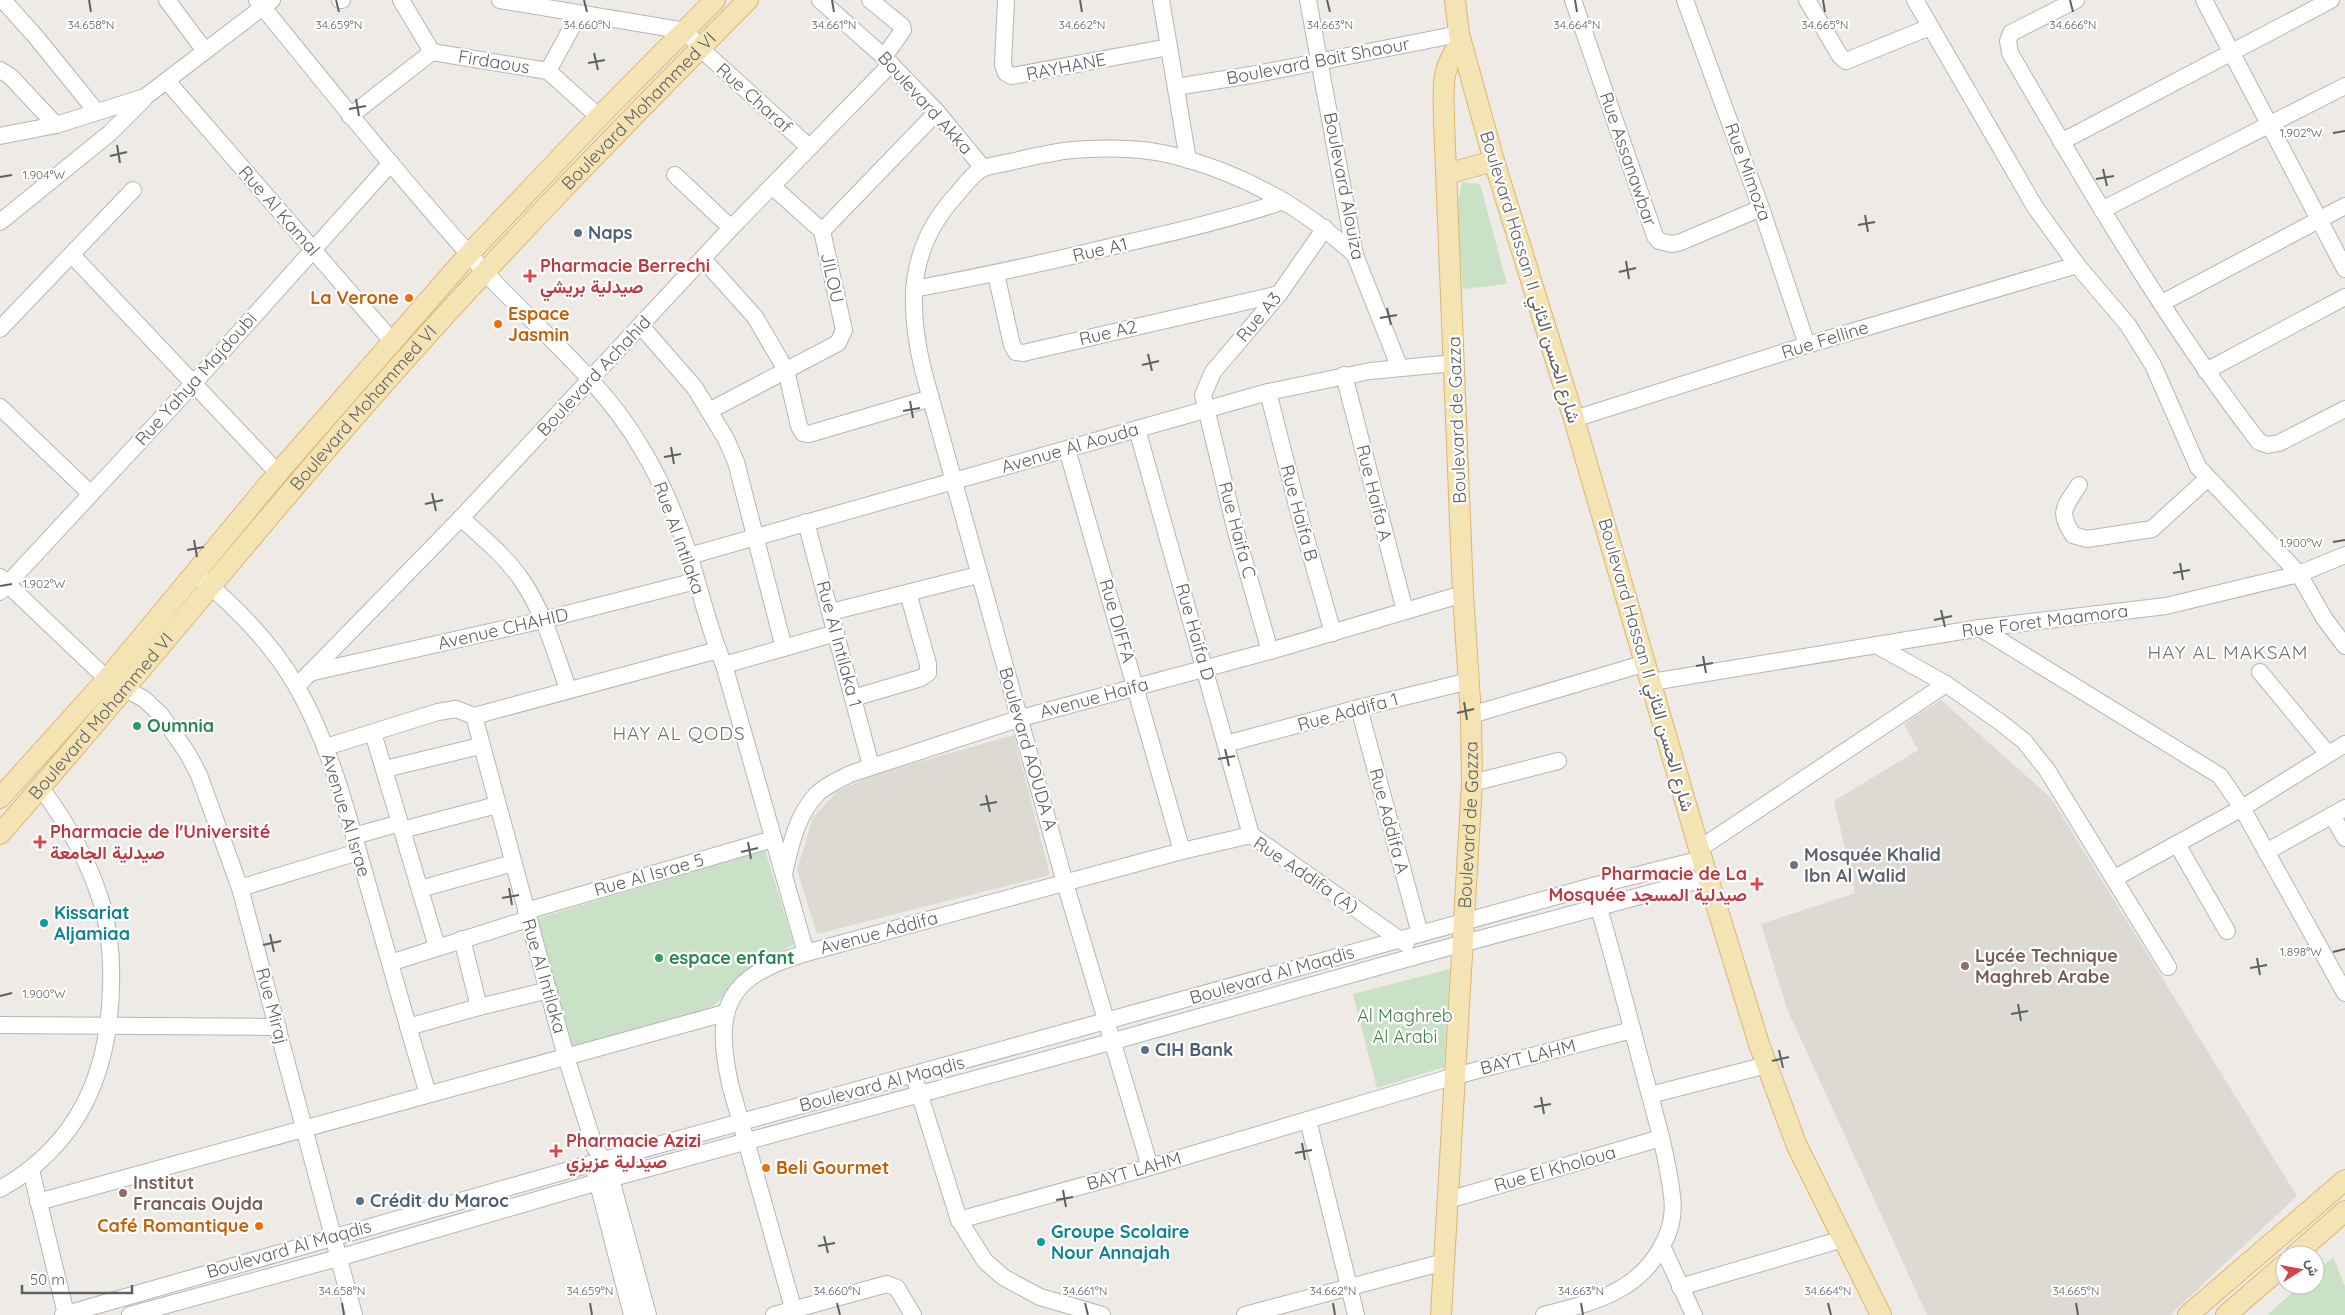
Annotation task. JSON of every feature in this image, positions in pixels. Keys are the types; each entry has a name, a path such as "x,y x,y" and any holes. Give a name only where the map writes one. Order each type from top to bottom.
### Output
{"main road":[{"name":"Boulevard Mohammed VI","path":"0,834 127,689 278,473 469,254 599,117 715,0"},
{"name":"Boulevard Mohammed VI","path":"0,798 107,679 203,580 365,405 484,272 748,0"},
{"name":"Boulevard Hassan II شارع الحسن الثاني","path":"1455,0 1460,38 1494,161 1574,419 1652,682 1700,854 1767,1065 1797,1146 1881,1315"},
{"name":"Boulevard de Gazza","path":"1441,1315 1472,782 1471,715 1463,594 1446,174 1445,72 1450,56 1460,38"},
{"path":"1446,174 1494,161"},
{"path":"2188,1315 2339,1188 2344,1216 2308,1245"},
{"path":"2226,1315 2275,1273"}],"street":[{"path":"3,0 42,44 96,111"},
{"path":"167,0 205,51"},
{"path":"350,116 432,52 401,0"},
{"path":"500,0 686,31"},
{"name":"Boulevard Achahid","path":"297,686 462,518 731,228 773,187 888,61 903,30 902,26 870,0"},
{"name":"RAYHANE","path":"1006,0 1003,65 1006,73 1012,76 1169,47"},
{"path":"1161,0 1188,160"},
{"name":"Boulevard Alouiza","path":"1308,0 1355,254 1399,366"},
{"name":"Rue Assanawbar","path":"1573,0 1655,236 1659,241 1672,244 1681,242 1761,208"},
{"name":"Rue Mimoza","path":"1685,0 1761,208 1807,345"},
{"path":"1807,0 1840,56 1846,61 1930,27"},
{"path":"1915,0 2035,206 2078,265 2128,325 2153,365 2191,452 2207,479 2299,574 2324,618 2345,646"},
{"path":"2076,0 2011,33 2008,41 2010,54 2102,210 2206,371 2259,442 2268,445 2279,443 2345,409"},
{"path":"2204,0 2345,269"},
{"path":"2061,142 2331,0"},
{"path":"0,222 110,133 145,97 264,2"},
{"name":"Rue Al Intilaka","path":"264,2 350,116 484,272 612,406 641,447 660,482 689,556 721,658 806,953"},
{"name":"Boulevard Akka","path":"828,2 937,112 983,168"},
{"path":"548,71 579,14"},
{"name":"Rue Charaf","path":"686,31 700,48 808,147"},
{"name":"Boulevard Bait Shaour","path":"1176,88 1460,38"},
{"name":"Firdaous","path":"432,52 548,71 599,117"},
{"path":"0,70 10,76 56,124"},
{"name":"Rue Al Kamal","path":"167,81 392,341"},
{"path":"2102,210 2345,86"},
{"path":"0,136 56,124 145,97"},
{"name":"JILOU","path":"709,410 838,343 844,330 822,231 937,112"},
{"path":"983,168 1055,152 1132,149 1170,154 1245,181 1284,201 1325,228 1355,254"},
{"name":"Rue Yahya Majdoubi","path":"3,584 91,494 193,384 391,163"},
{"name":"Boulevard AOUDA A","path":"983,168 952,200 931,228 921,252 914,289 914,329 978,575 1021,718 1065,883 1114,1041 1150,1167"},
{"path":"675,175 731,228"},
{"path":"773,187 822,231"},
{"path":"0,330 134,190"},
{"name":"Rue A1","path":"914,289 996,274 1181,230 1284,201"},
{"path":"2162,303 2345,206"},
{"name":"Rue A3","path":"1205,409 1203,395 1213,372 1279,294 1325,228"},
{"path":"72,255 278,473"},
{"path":"703,259 755,317 786,370 799,426 803,433 809,434 931,398"},
{"name":"Rue Felline","path":"1574,419 1807,345 2078,265"},
{"name":"Rue A2","path":"996,274 1012,345 1016,352 1023,353 1279,294"},
{"path":"2206,371 2345,297"},
{"path":"641,326 695,388 709,410 736,462 784,648"},
{"name":"Avenue Al Aouda","path":"689,556 1268,392 1344,375 1399,366 1455,362"},
{"name":"Rue Haifa A","path":"1344,375 1405,611"},
{"name":"Rue Haifa B","path":"1268,392 1332,633"},
{"path":"0,407 91,494"},
{"name":"Rue Haifa C","path":"1205,409 1236,532 1270,651"},
{"name":"Rue Haifa D","path":"1137,429 1251,835"},
{"name":"Rue DIFFA","path":"1067,449 1182,851"},
{"path":"2079,485 2063,510 2063,517 2073,535 2087,539 2152,529 2207,479"},
{"path":"462,518 488,542 520,577 543,620 568,689"},
{"name":"Rue Al Intilaka 1","path":"806,522 871,766"},
{"name":"Rue Foret Maamora","path":"1652,682 1980,628 2166,606 2299,574 2345,555"},
{"path":"831,612 978,575"},
{"name":"Avenue Al Israe","path":"203,580 256,630 297,686 326,747 354,836 428,1094"},
{"name":"Avenue CHAHID","path":"309,673 543,620 696,581"},
{"name":"Rue Miraj","path":"3,584 107,679 144,700 161,715 188,754 208,796 240,888 354,1315"},
{"path":"853,698 921,678 928,673 928,664 908,593"},
{"name":"Avenue Haifa","path":"784,876 789,851 802,816 816,795 850,774 1021,718 1270,651 1463,594"},
{"path":"1980,628 2210,768 2220,776 2242,808 2345,993"},
{"path":"326,747 438,712 456,709 474,716 568,689 721,658 784,648 836,632"},
{"path":"1876,644 1946,684 2024,741 2047,770 2168,967"},
{"path":"1471,715 1646,663"},
{"path":"2260,672 2328,754"},
{"name":"Rue Addifa 1","path":"1226,744 1469,681"},
{"name":"Boulevard Al Maqdis","path":"64,1314 597,1157 741,1123 1593,886 1700,854 1946,684"},
{"name":"Rue Addifa A","path":"1359,708 1420,934"},
{"name":"Rue Al Intilaka","path":"474,716 480,746 566,1057 604,1180"},
{"path":"373,733 437,947"},
{"path":"2115,878 2242,808 2345,744"},
{"path":"385,769 480,746"},
{"path":"1472,782 1558,760"},
{"path":"0,1189 31,1170 60,1141 87,1098 103,1061 109,1028 111,948 102,903 82,853 61,816 41,788"},
{"path":"354,836 497,805"},
{"path":"2266,852 2338,812 2345,838"},
{"name":"Rue Addifa (A)","path":"1065,883 1182,851 1251,835 1420,955"},
{"name":"Rue Al Israe 5","path":"390,963 527,915 773,839"},
{"path":"2177,844 2227,931"},
{"path":"240,888 358,852"},
{"path":"420,889 513,863"},
{"name":"Boulevard Al Maqdis","path":"130,1315 338,1258 604,1180 1114,1041 1420,955 1708,878"},
{"name":"Avenue Addifa","path":"794,1312 746,1142 723,1046 725,1013 734,993 748,979 774,964 806,953 1065,883"},
{"path":"1544,1315 1598,1308 1636,1278 1662,1246 1669,1231 1673,1210 1673,1196 1661,1138 1593,886"},
{"path":"462,939 479,1007"},
{"path":"408,1027 549,990"},
{"path":"38,1202 725,1013"},
{"path":"0,1025 109,1028 278,1027"},
{"name":"BAYT LAHM","path":"960,1220 1150,1167 1455,1076 1632,1030"},
{"path":"1650,1094 1767,1065"},
{"path":"914,1075 960,1220 985,1261 1003,1277 1072,1312 1102,1315"},
{"path":"1308,1120 1356,1315"},
{"name":"Rue El Kholoua","path":"1448,1200 1661,1138"},
{"path":"31,1170 64,1314"},
{"path":"604,1180 632,1315"},
{"path":"604,1180 648,1315"},
{"path":"1680,1286 1843,1239"},
{"path":"1662,1246 1694,1315"},
{"path":"1245,1315 1444,1262"},
{"path":"211,1272 216,1290"},
{"path":"774,1315 794,1312 887,1284 897,1288 913,1315"}],"shaded area":[{"name":"Lycée Technique Maghreb Arabe","path":"1941,700 2051,798 2297,1196 2170,1315 1927,1315 1787,1009 1761,924 1855,893 1834,801 1918,750 1904,724"},
{"path":"1014,735 1050,875 817,934 797,870 813,817 838,791 876,774"}],"green space":[{"path":"1462,182 1480,184 1507,284 1463,289 1456,209"},
{"name":"espace enfant","path":"765,850 794,944 746,971 721,999 708,1010 572,1046 536,919"},
{"name":"Al Maghreb Al Arabi","path":"1450,969 1444,1067 1377,1088 1353,994"},
{"path":"2333,1257 2345,1286 2345,1315 2267,1315 2290,1295 2325,1295 2325,1264"}],"place":[{"name":"Naps","path":"578,233"},
{"name":"Pharmacie Berrechi صيدلية بريشي","path":"530,276"},
{"name":"La Verone","path":"409,298"},
{"name":"Espace Jasmin","path":"498,324"},
{"name":"Oumnia","path":"137,726"},
{"name":"Pharmacie de l'Université صيدلية الجامعة","path":"40,842"},
{"name":"Mosquée Khalid Ibn Al Walid","path":"1794,865"},
{"name":"Pharmacie de La Mosquée صيدلية المسجد","path":"1757,884"},
{"name":"Kissariat Aljamiaa","path":"44,923"},
{"name":"espace enfant","path":"659,958"},
{"name":"Lycée Technique Maghreb Arabe","path":"1965,966"},
{"name":"CIH Bank","path":"1145,1050"},
{"name":"Pharmacie Azizi صيدلية عزيزي","path":"556,1151"},
{"name":"Beli Gourmet","path":"766,1168"},
{"name":"Institut Francais Oujda","path":"123,1193"},
{"name":"Crédit du Maroc","path":"360,1201"},
{"name":"Café Romantique","path":"259,1226"},
{"name":"Groupe Scolaire Nour Annajah","path":"1041,1242"}],"district":[{"name":"HAY AL MAKSAM","path":"2228,652"},
{"name":"HAY AL QODS","path":"679,733"}]}
